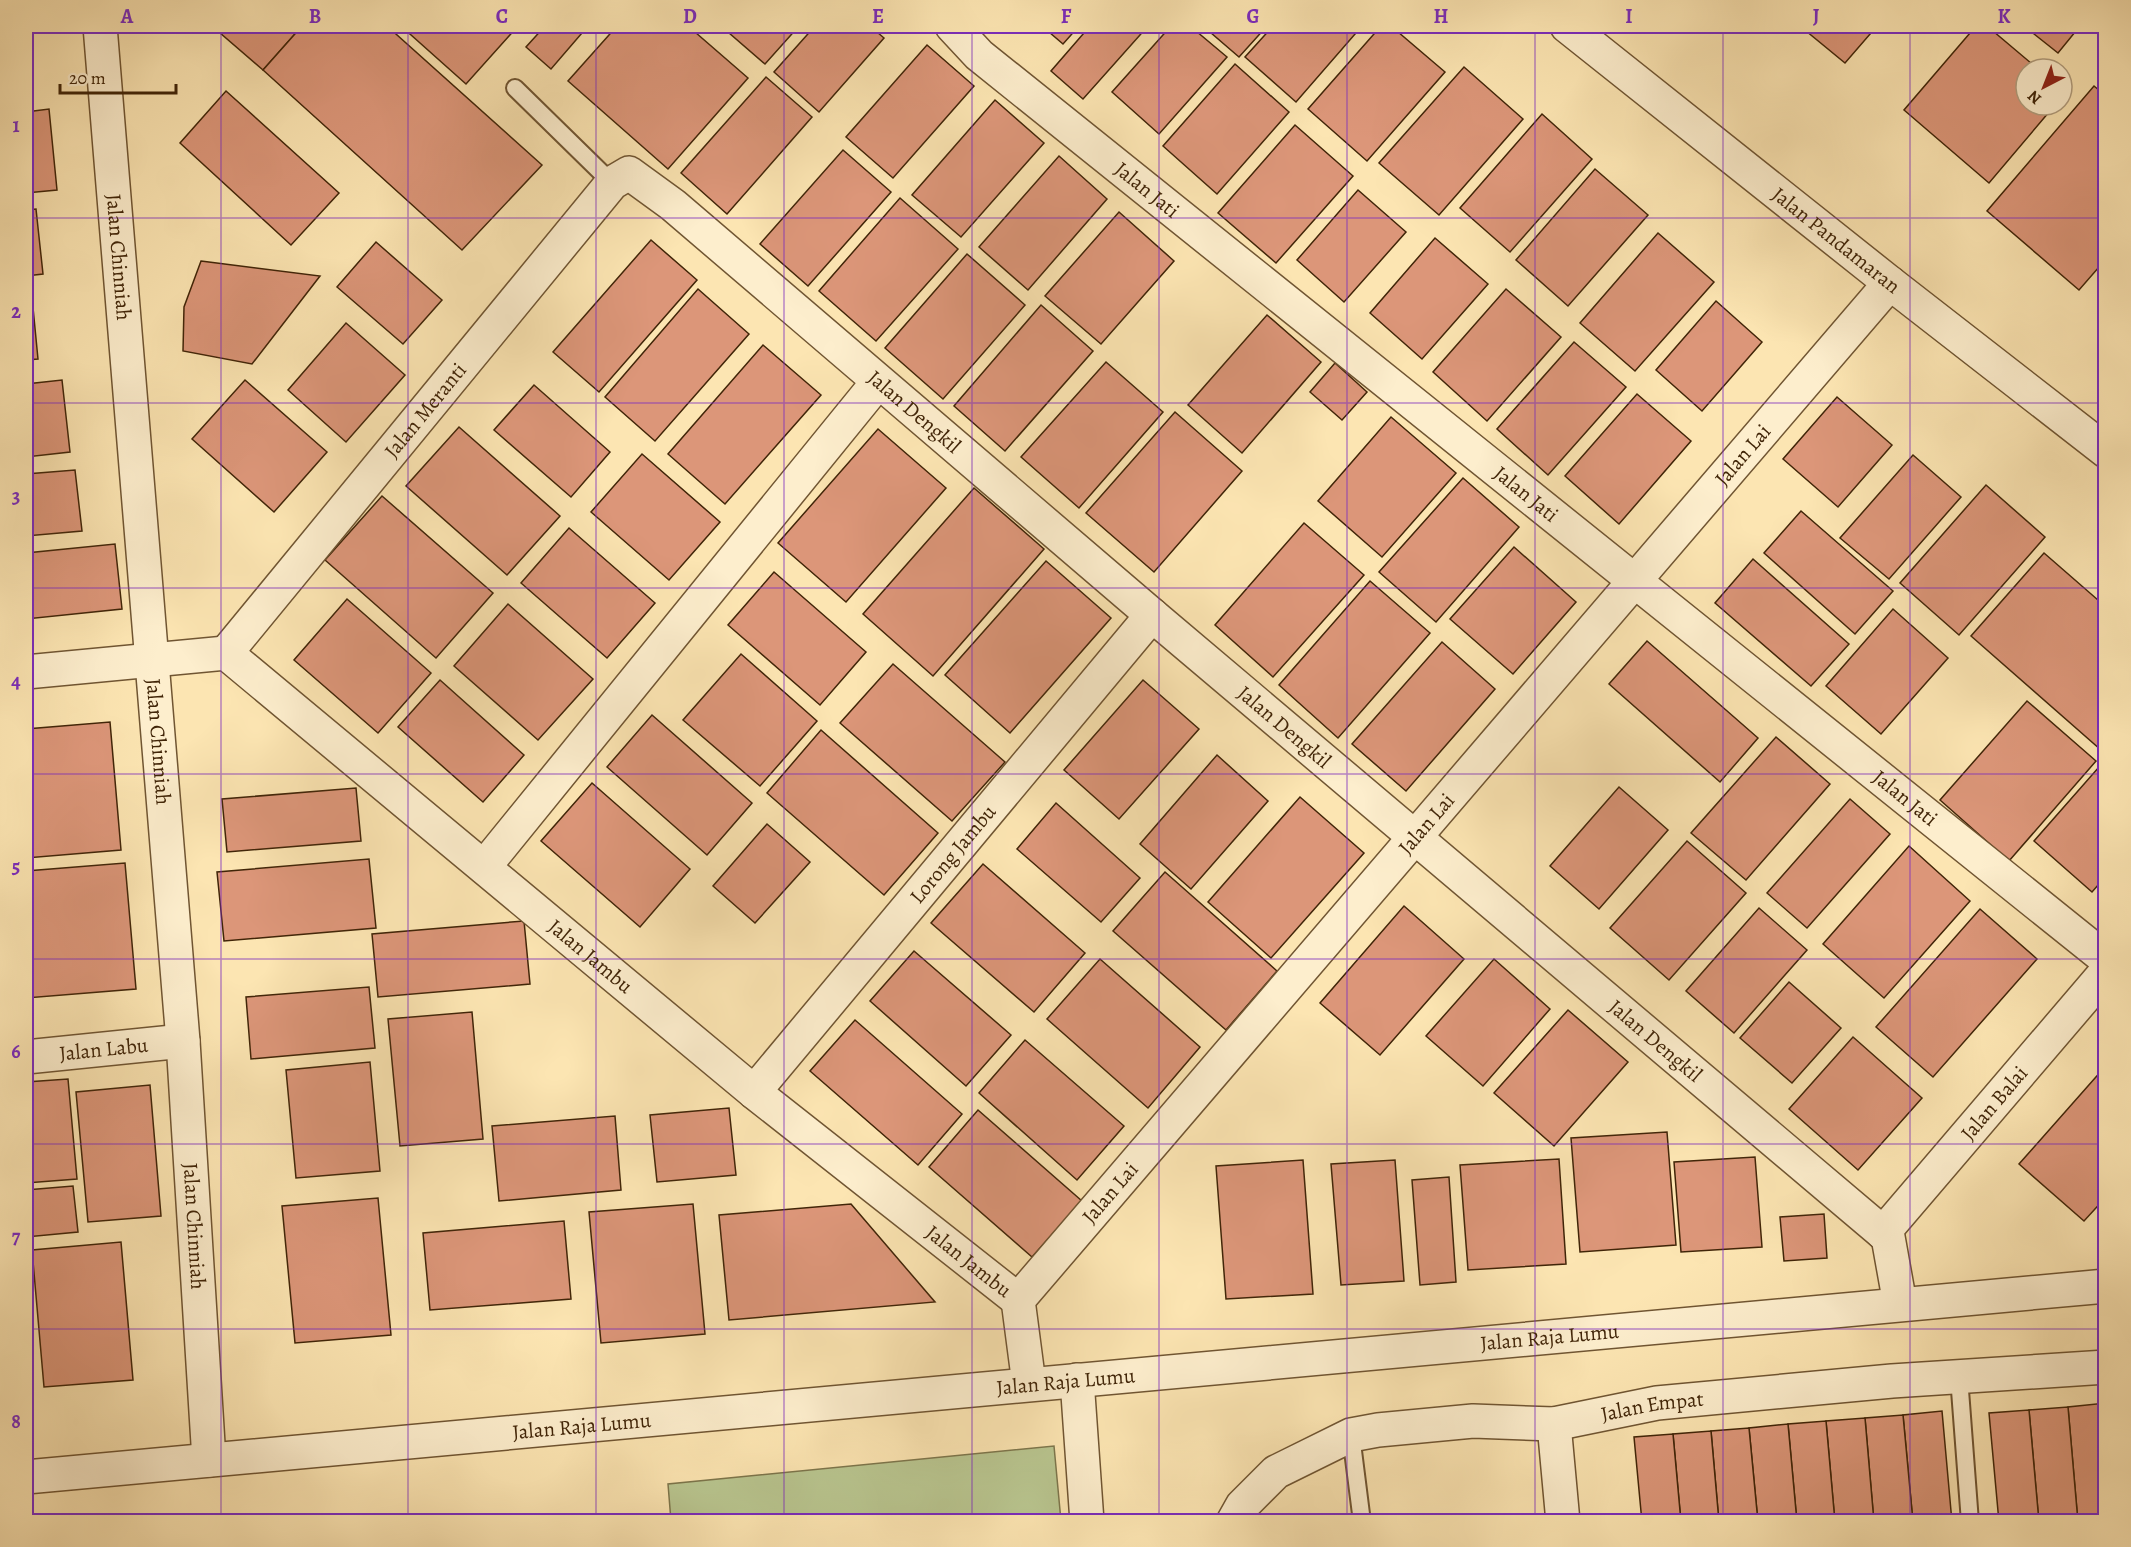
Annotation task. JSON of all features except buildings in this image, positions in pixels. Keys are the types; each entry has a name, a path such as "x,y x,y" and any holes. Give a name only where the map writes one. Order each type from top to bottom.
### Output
{"street":[{"name":"Jalan Chinniah","path":"100,26 183,1041 209,1460"},
{"name":"Jalan Jati","path":"952,26 979,55 2106,959"},
{"name":"Jalan Pandamaran","path":"1567,26 1890,283 2106,451"},
{"name":"Jalan Dengkil","path":"621,178 673,205 1152,615 1883,1233"},
{"name":"Jalan Meranti","path":"226,653 621,178"},
{"name":"Jalan Lai","path":"1018,1300 1890,283"},
{"path":"484,867 878,382"},
{"name":"Lorong Jambu","path":"754,1092 1152,615"},
{"path":"26,672 226,653"},
{"name":"Jalan Jambu","path":"226,653 754,1092 1018,1300"},
{"name":"Jalan Balai","path":"1883,1233 2106,972"},
{"name":"Jalan Labu","path":"26,1057 183,1041"},
{"path":"1883,1233 1887,1237 1900,1304"},
{"name":"Jalan Raja Lumu","path":"26,1477 2106,1286"},
{"path":"1018,1300 1029,1384"},
{"name":"Jalan Empat","path":"1233,1521 1242,1506 1276,1472 1351,1435 1378,1430 1473,1421 1554,1424 1657,1403 1892,1381 2106,1367"},
{"path":"1077,1380 1087,1521"},
{"path":"1554,1424 1563,1521"}],"lane":[{"path":"515,88 621,178"},
{"path":"1959,1377 1970,1521"},
{"path":"1351,1435 1362,1521"}],"green space":[{"path":"1054,1446 1061,1521 671,1521 668,1484"}]}
